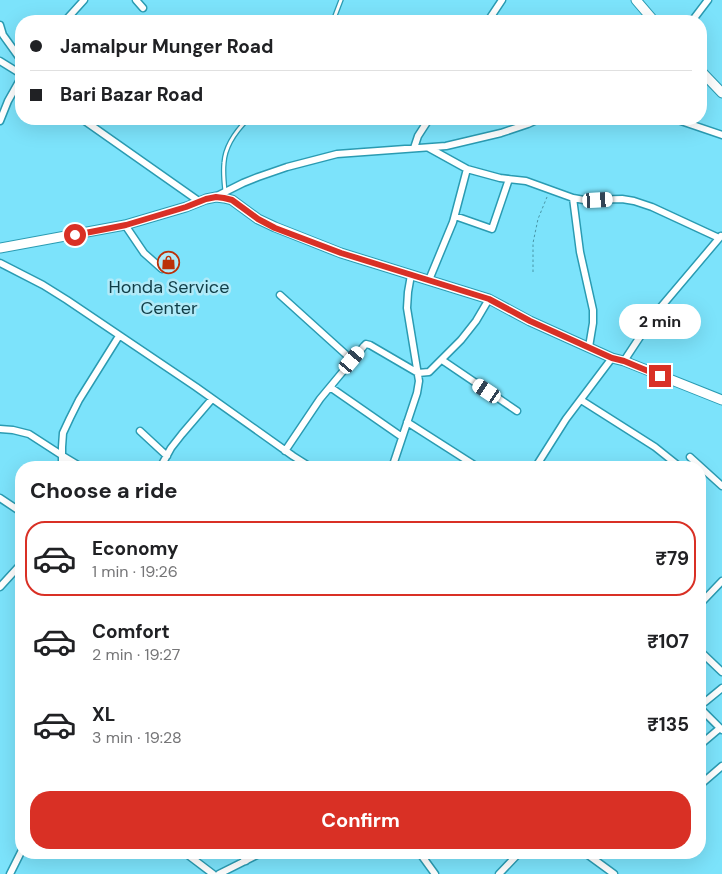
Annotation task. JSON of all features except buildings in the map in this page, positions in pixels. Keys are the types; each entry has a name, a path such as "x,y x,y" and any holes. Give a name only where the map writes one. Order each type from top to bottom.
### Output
{"street":[{"path":"70,15 84,0"},
{"path":"136,0 143,8"},
{"path":"492,15 502,0"},
{"path":"636,0 649,15"},
{"path":"697,15 708,0"},
{"path":"0,25 3,35 15,52"},
{"path":"0,37 9,43"},
{"path":"0,61 15,70"},
{"path":"707,77 722,93"},
{"path":"0,121 15,88"},
{"path":"91,125 200,202"},
{"path":"414,148 418,136 425,125"},
{"path":"0,248 126,225 220,195 243,183 287,167 337,154 446,146 502,133 520,125"},
{"path":"693,125 722,135"},
{"path":"427,147 466,169 526,180 573,198 634,201 721,237 655,314 624,361"},
{"path":"429,280 454,216 466,169"},
{"path":"454,216 492,229 509,178"},
{"path":"220,195 232,200 258,219 275,228 325,247 489,299 530,321 612,358 722,400"},
{"path":"573,198 580,252 593,310 589,348"},
{"path":"126,225 144,253 162,269"},
{"path":"0,264 43,285 67,300 301,461"},
{"path":"394,461 417,393 419,381 407,308 411,275"},
{"path":"280,295 352,360"},
{"path":"285,451 320,399 364,346 368,344 418,373 429,372 470,330 489,299"},
{"path":"63,461 63,433 79,400 119,336"},
{"path":"539,461 566,419 612,358"},
{"path":"442,360 517,411"},
{"path":"330,387 402,437"},
{"path":"164,461 182,434 212,399"},
{"path":"581,400 655,447 673,461"},
{"path":"407,422 468,461"},
{"path":"0,429 29,434 71,461"},
{"path":"140,432 167,456"},
{"path":"690,457 694,461"},
{"path":"706,472 722,486"},
{"path":"0,498 15,508"},
{"path":"0,587 15,571"},
{"path":"706,597 722,580"},
{"path":"706,657 722,672"},
{"path":"706,698 722,688"},
{"path":"706,716 721,729 706,741"},
{"path":"706,780 722,766"},
{"path":"10,874 18,859"},
{"path":"193,859 213,874"},
{"path":"219,874 250,859"},
{"path":"424,859 435,874"},
{"path":"499,874 513,859"},
{"path":"594,859 614,874"}],"lane":[{"path":"335,15 341,0"},
{"path":"220,195 225,153 229,143 242,125"}],"path":[{"path":"533,272 534,235 550,189"}],"place":[{"name":"Honda Service Center","path":"169,262"}],"route":[{"path":"75,235 126,225 206,199 224,198 232,200 258,219 275,228 341,253 489,299 530,321 612,358 660,376"}]}
